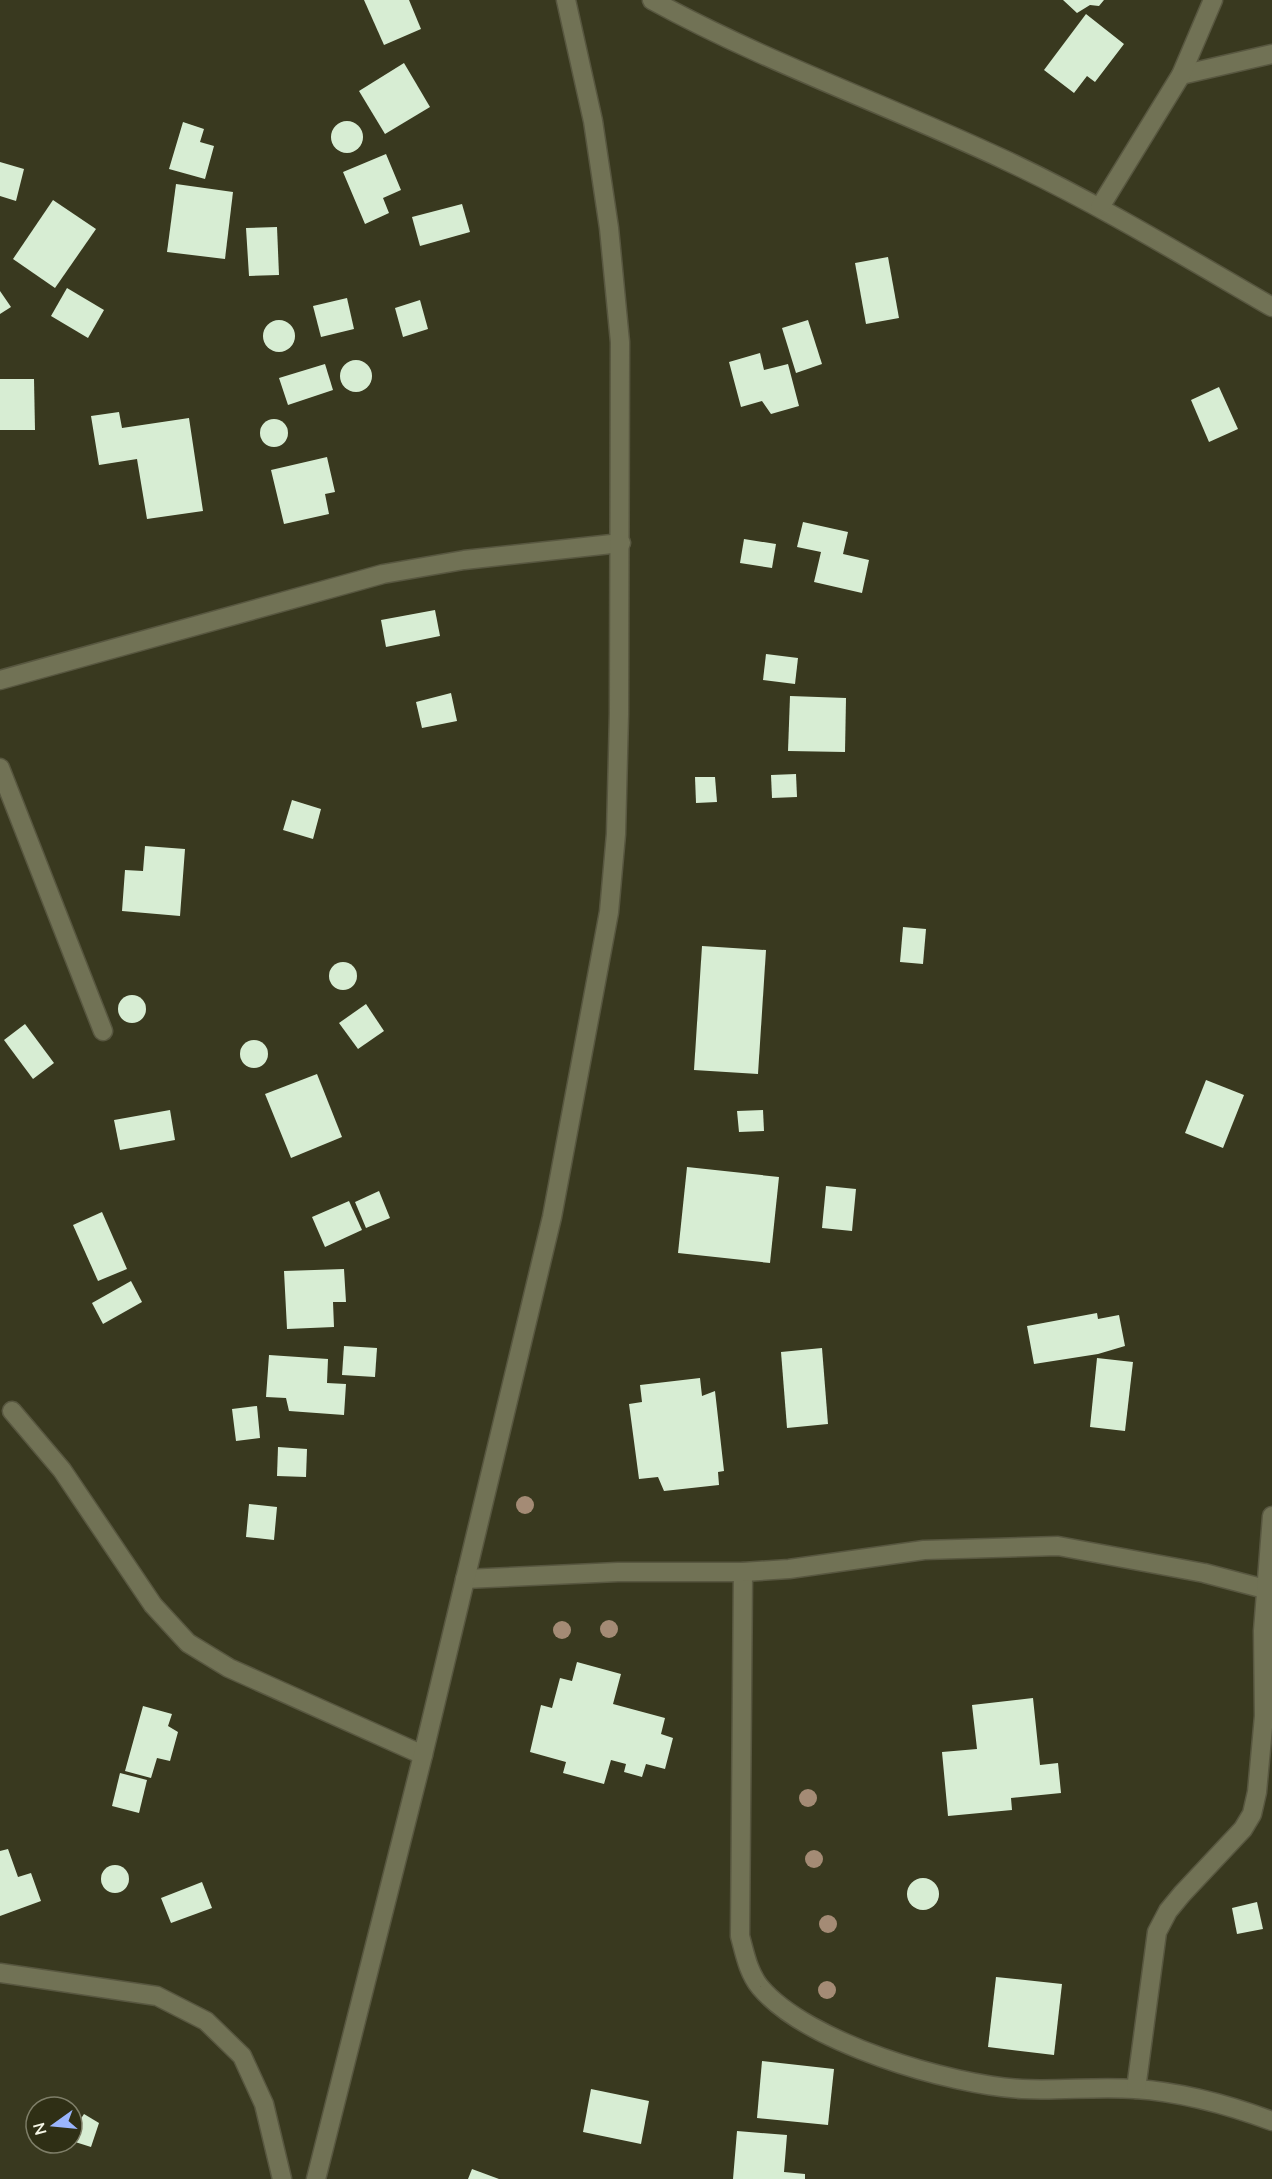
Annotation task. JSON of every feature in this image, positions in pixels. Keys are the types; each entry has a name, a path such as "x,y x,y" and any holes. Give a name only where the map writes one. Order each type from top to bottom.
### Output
{"street":[{"path":"316,2179 423,1755 552,1216 609,912 616,834 621,543 620,342 609,228 593,121 566,0"},
{"path":"652,0 701,27 923,122 1100,207 1272,307"},
{"path":"1100,207 1181,75 1214,0"},
{"path":"1181,75 1272,54"},
{"path":"0,680 383,573 464,560 621,543"},
{"path":"0,768 103,1031"},
{"path":"12,1411 62,1470 153,1605 188,1643 229,1668 423,1755"},
{"path":"1136,2089 1156,1932 1175,1902 1243,1829 1252,1814 1257,1792 1264,1716 1263,1631 1272,1516"},
{"path":"465,1579 618,1572 743,1572 789,1569 924,1550 1058,1546 1204,1573 1265,1589"},
{"path":"743,1572 740,1936 747,1965 760,1987 786,2009 819,2030 858,2049 926,2072 1020,2089 1136,2089 1191,2098 1272,2121"},
{"path":"0,1973 157,1996 206,2021 242,2056 264,2104 282,2179"}],"building":[{"path":"364,0 409,0 421,29 384,45"},
{"path":"1063,0 1104,0 1099,6 1090,5 1077,13"},
{"path":"1086,14 1124,44 1095,82 1087,76 1074,93 1044,70"},
{"path":"404,63 430,107 385,134 359,91"},
{"path":"347,121 358,126 363,137 358,148 347,153 336,148 331,137 336,126"},
{"path":"183,122 204,129 200,142 214,146 205,179 169,169"},
{"path":"386,154 401,190 383,198 389,213 365,224 343,172"},
{"path":"0,162 24,169 16,201 0,196"},
{"path":"176,184 233,192 225,259 167,252"},
{"path":"53,200 96,229 55,288 13,259"},
{"path":"462,204 470,232 420,246 412,217"},
{"path":"277,227 279,275 249,276 246,228"},
{"path":"888,257 899,318 866,324 855,263"},
{"path":"67,288 104,310 88,338 51,316"},
{"path":"0,291 11,307 0,314"},
{"path":"347,298 354,329 321,337 313,306"},
{"path":"420,300 428,329 403,337 395,308"},
{"path":"279,320 290,325 295,336 290,347 279,352 268,347 263,336 268,325"},
{"path":"808,320 822,364 796,373 782,328"},
{"path":"760,353 764,370 788,364 799,406 771,414 762,401 741,407 729,362"},
{"path":"356,360 367,365 372,376 367,387 356,392 345,387 340,376 345,365"},
{"path":"325,364 333,390 288,405 279,378"},
{"path":"0,379 34,379 35,430 0,430"},
{"path":"1219,387 1238,429 1209,442 1191,400"},
{"path":"119,412 122,428 189,418 203,511 147,519 137,459 99,465 91,416"},
{"path":"274,419 284,423 288,433 284,443 274,447 264,443 260,433 264,423"},
{"path":"327,457 335,492 325,494 329,514 284,524 271,470"},
{"path":"803,522 848,532 843,554 869,560 862,593 814,582 821,552 797,547"},
{"path":"744,539 776,544 772,568 740,563"},
{"path":"435,610 440,636 386,647 381,620"},
{"path":"766,654 798,658 795,684 763,680"},
{"path":"451,693 457,721 422,728 416,702"},
{"path":"790,696 846,698 845,752 788,751"},
{"path":"796,774 797,797 772,798 771,775"},
{"path":"695,777 715,777 717,802 696,803"},
{"path":"292,800 321,809 313,839 283,830"},
{"path":"145,846 185,849 180,916 122,911 125,870 143,871"},
{"path":"903,927 926,929 923,964 900,962"},
{"path":"702,946 766,950 758,1074 694,1070"},
{"path":"343,962 353,966 357,976 353,986 343,990 333,986 329,976 333,966"},
{"path":"132,995 142,999 146,1009 142,1019 132,1023 122,1019 118,1009 122,999"},
{"path":"366,1004 384,1031 358,1049 339,1023"},
{"path":"25,1024 54,1063 33,1079 4,1040"},
{"path":"254,1040 264,1044 268,1054 264,1064 254,1068 244,1064 240,1054 244,1044"},
{"path":"317,1074 342,1137 291,1158 265,1094"},
{"path":"1206,1080 1244,1095 1223,1148 1185,1133"},
{"path":"170,1110 175,1140 120,1150 114,1120"},
{"path":"763,1110 764,1131 739,1132 737,1111"},
{"path":"687,1167 779,1177 770,1263 678,1253"},
{"path":"826,1186 856,1189 852,1231 822,1228"},
{"path":"379,1191 390,1218 366,1228 355,1202"},
{"path":"349,1201 362,1230 325,1247 312,1217"},
{"path":"102,1212 127,1269 98,1281 73,1225"},
{"path":"344,1269 346,1302 333,1302 334,1327 287,1329 284,1271"},
{"path":"131,1281 142,1302 103,1324 92,1303"},
{"path":"1097,1313 1098,1319 1119,1315 1125,1346 1098,1354 1034,1364 1027,1326"},
{"path":"344,1346 377,1348 375,1377 342,1375"},
{"path":"822,1348 828,1424 787,1428 781,1352"},
{"path":"269,1355 328,1359 327,1383 346,1384 344,1415 289,1411 286,1398 266,1397"},
{"path":"1097,1358 1133,1362 1125,1431 1090,1427"},
{"path":"700,1378 702,1396 715,1391 724,1471 718,1472 719,1485 664,1491 658,1477 639,1479 629,1404 642,1402 640,1385"},
{"path":"257,1406 260,1438 236,1441 232,1409"},
{"path":"278,1447 307,1449 306,1477 277,1476"},
{"path":"249,1504 277,1507 274,1540 246,1537"},
{"path":"577,1662 621,1674 613,1704 665,1718 661,1734 673,1738 665,1769 646,1764 642,1777 624,1772 626,1764 611,1760 604,1784 563,1773 566,1762 530,1752 541,1705 552,1708 560,1678 572,1681"},
{"path":"1033,1698 1040,1765 1058,1763 1061,1793 1011,1798 1012,1810 948,1816 942,1752 977,1749 972,1705"},
{"path":"143,1706 172,1714 168,1726 178,1732 170,1761 157,1758 151,1778 125,1771"},
{"path":"120,1773 147,1780 139,1813 112,1806"},
{"path":"8,1849 18,1877 31,1873 41,1901 0,1916 0,1851"},
{"path":"115,1865 125,1869 129,1879 125,1889 115,1893 105,1889 101,1879 105,1869"},
{"path":"923,1878 934,1883 939,1894 934,1905 923,1910 912,1905 907,1894 912,1883"},
{"path":"202,1882 212,1908 171,1923 161,1898"},
{"path":"1257,1902 1263,1929 1237,1934 1232,1908"},
{"path":"996,1977 1062,1984 1054,2055 988,2047"},
{"path":"762,2061 834,2069 828,2125 757,2118"},
{"path":"591,2089 649,2101 641,2144 583,2132"},
{"path":"84,2114 99,2123 91,2147 84,2145"},
{"path":"737,2131 787,2135 784,2172 805,2174 805,2179 733,2179"},
{"path":"472,2169 499,2179 468,2179"}]}
